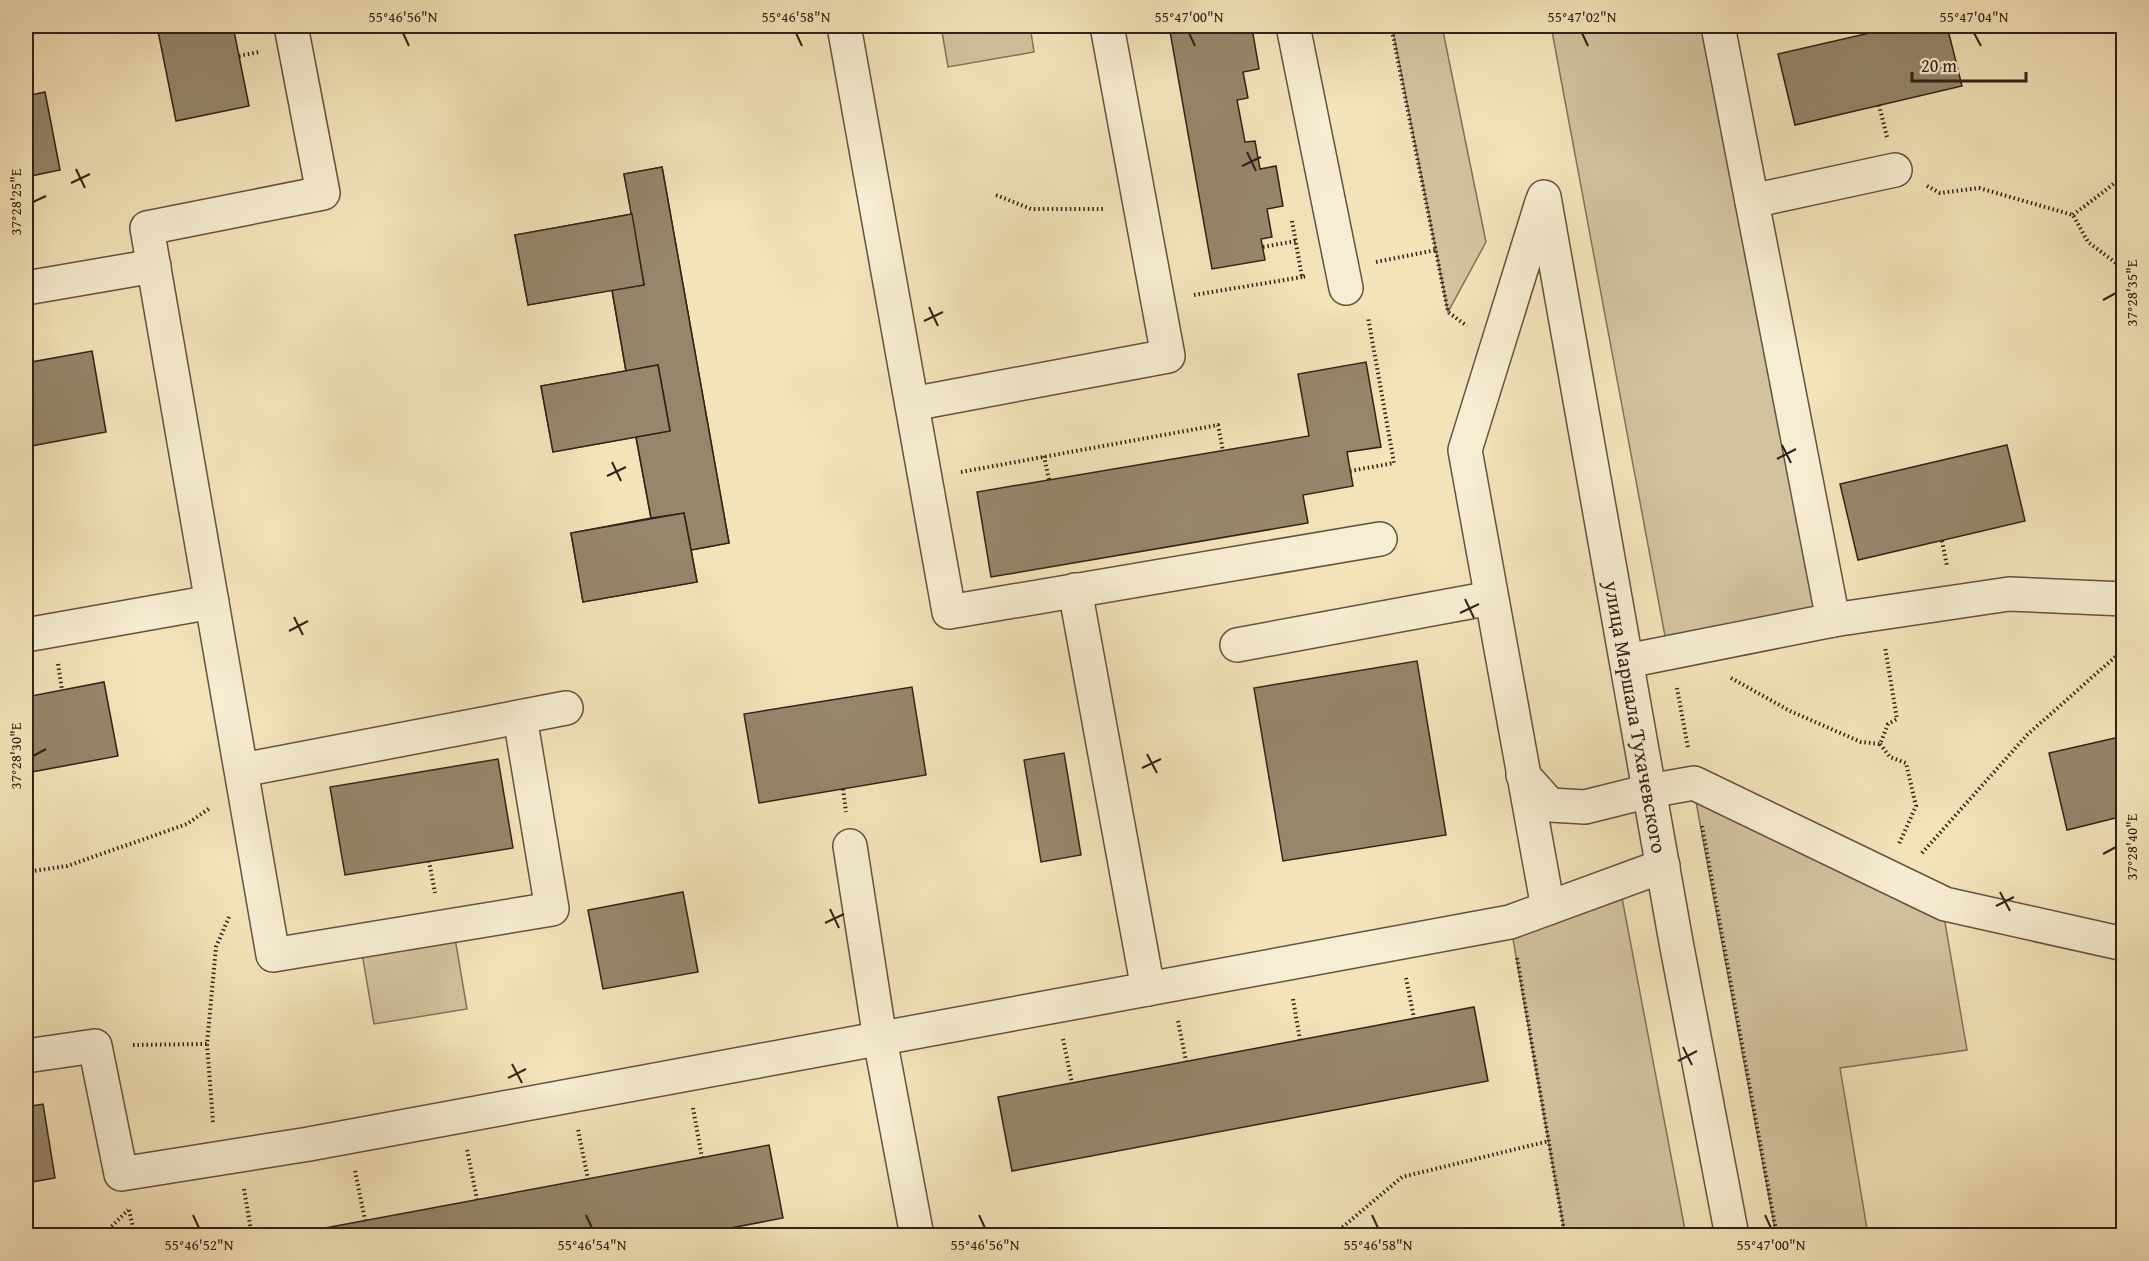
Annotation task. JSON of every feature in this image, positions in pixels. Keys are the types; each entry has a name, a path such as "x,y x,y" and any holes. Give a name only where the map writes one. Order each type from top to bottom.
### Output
{"street":[{"path":"291,26 323,193 147,228 273,955 552,909 520,717"},
{"path":"844,26 949,612 1380,539"},
{"path":"912,404 1168,356 1107,26"},
{"path":"1293,26 1346,288"},
{"path":"1718,26 1833,620"},
{"path":"1752,201 1894,170"},
{"name":"улица Маршала Тухачевского","path":"1497,348 1544,198 1649,791 1732,1236"},
{"path":"26,288 154,266"},
{"path":"1497,348 1465,450 1548,908"},
{"path":"1075,590 1148,989"},
{"path":"1627,661 1833,620 2009,594 2124,599"},
{"path":"1237,645 1491,598"},
{"path":"26,635 212,602"},
{"path":"243,777 566,708"},
{"path":"1524,775 1550,805 1585,807 1649,791 1694,783 1945,904 2124,944"},
{"path":"850,846 880,1039 917,1236"},
{"path":"26,1056 95,1046 121,1174 348,1137 1510,921 1663,866"}],"path":[{"path":"1392,26 1448,312 1497,348"},
{"path":"1894,170 1940,193 1979,188 2073,215 2088,242 2124,269"},
{"path":"2073,215 2124,176"},
{"path":"996,195 1031,209 1140,208"},
{"path":"1263,247 1296,241"},
{"path":"1157,301 1302,277"},
{"path":"1350,471 1394,463 1367,312"},
{"path":"26,316 32,362"},
{"path":"925,478 1218,425 1223,451"},
{"path":"1044,456 1049,480"},
{"path":"1880,614 1897,719 1888,724 1880,744"},
{"path":"1891,878 2027,735 2124,649"},
{"path":"1670,651 1777,1236"},
{"path":"1724,674 1790,711 1861,742 1880,744 1890,757 1906,763 1916,806 1891,878"},
{"path":"26,872 67,866 187,824 243,777"},
{"path":"230,916 216,946 207,1044 227,1157 252,1236"},
{"path":"1510,921 1565,1236"},
{"path":"95,1046 207,1044"},
{"path":"687,1074 702,1158"},
{"path":"571,1096 588,1179"},
{"path":"460,1116 477,1199"},
{"path":"348,1137 365,1220"},
{"path":"1332,1236 1402,1178 1549,1142"},
{"path":"102,1236 129,1209"}],"shaded area":[{"path":"941,26 1030,26 1034,52 948,67"},
{"path":"1392,26 1442,26 1486,242 1448,312"},
{"path":"1551,26 1718,26 1833,620 1668,652"},
{"path":"1694,791 1943,911 1967,1050 1840,1068 1868,1235 1776,1235"},
{"path":"1619,882 1686,1235 1565,1235 1510,922"},
{"path":"455,938 467,1009 374,1024 362,953"}],"building":[{"path":"157,26 233,26 249,106 176,121"},
{"path":"692,26 729,26 694,32"},
{"path":"1169,26 1235,26 1236,31 1252,28 1259,69 1243,72 1248,98 1237,100 1245,142 1255,141 1260,169 1276,166 1283,206 1267,209 1272,237 1261,239 1265,260 1212,269"},
{"path":"1900,26 1947,26 1962,86 1795,125 1778,54"},
{"path":"45,92 60,170 26,177 26,96"},
{"path":"662,167 729,543 691,550 697,582 583,602 571,533 651,518 636,437 553,452 541,386 626,371 612,290 528,305 515,235 632,214 624,174"},
{"path":"662,167 729,543 691,550 684,513 651,518 636,437 670,431 658,365 626,371 612,290 644,285 624,174"},
{"path":"632,214 644,285 528,305 515,235"},
{"path":"92,351 106,432 26,447 26,363"},
{"path":"1366,362 1381,447 1347,452 1353,486 1303,495 1308,523 991,577 977,492 1309,436 1298,374"},
{"path":"658,365 670,431 553,452 541,386"},
{"path":"2007,445 2025,521 1858,560 1840,484"},
{"path":"684,513 697,582 583,602 571,533"},
{"path":"1417,661 1446,835 1283,861 1254,688"},
{"path":"104,682 118,756 26,773 26,697"},
{"path":"912,687 926,775 759,803 744,714"},
{"path":"2124,736 2124,816 2067,830 2049,753"},
{"path":"1064,753 1081,855 1041,862 1024,760"},
{"path":"498,759 513,848 345,875 330,787"},
{"path":"683,892 698,972 603,989 588,910"},
{"path":"1474,1007 1488,1081 1012,1171 998,1097"},
{"path":"43,1104 55,1178 26,1183 26,1107"},
{"path":"769,1145 783,1218 689,1236 282,1236"}]}
